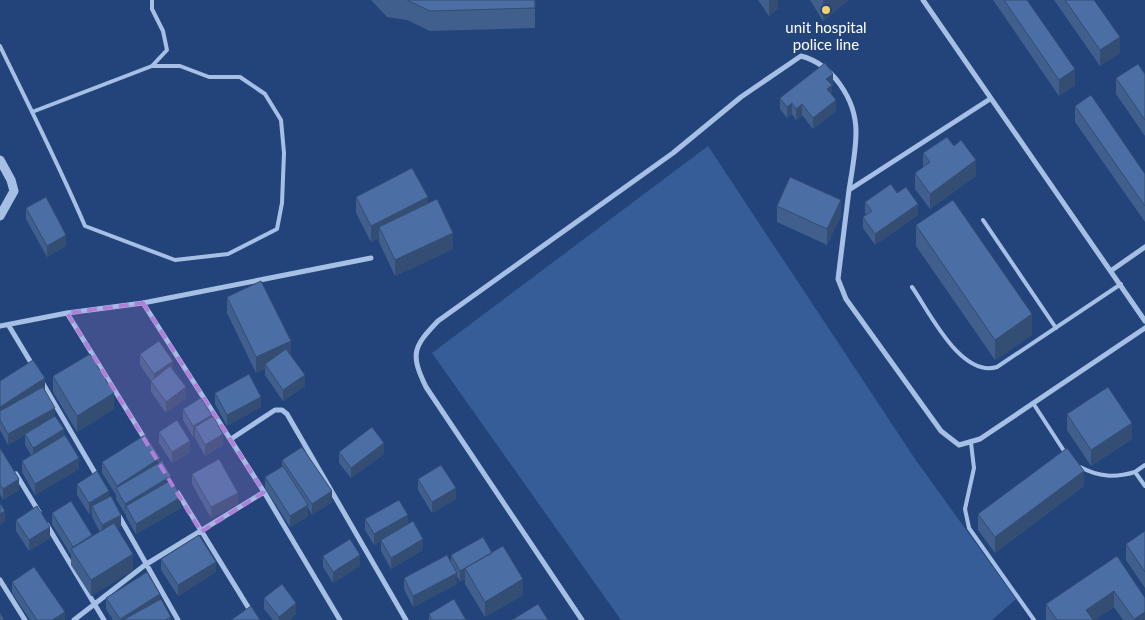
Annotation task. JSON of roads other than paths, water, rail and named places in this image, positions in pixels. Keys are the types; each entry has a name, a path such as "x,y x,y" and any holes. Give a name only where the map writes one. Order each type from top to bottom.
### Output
{"street":[{"path":"923,0 990,99 1112,270 1145,321"},
{"path":"582,620 426,387 416,366 417,348 423,336 438,321 673,153 741,97 801,56 820,63 842,88 850,105 856,131 838,278 841,288 941,431 959,445 971,443 1145,328"},
{"path":"849,190 990,99"},
{"path":"0,160 11,180 14,191 0,216"},
{"path":"1112,270 1145,247"},
{"path":"0,326 9,326 67,313 143,303 371,258"},
{"path":"143,303 264,492 340,620"},
{"path":"67,313 148,445"},
{"path":"9,326 103,487"},
{"path":"231,440 275,410 282,410 287,414 406,620"},
{"path":"10,464 104,620"},
{"path":"172,484 256,620"},
{"path":"74,620 95,606 145,565 264,492"},
{"path":"117,513 178,620"},
{"path":"0,580 25,620"}],"lane":[{"path":"152,0 152,9 163,30 167,50 152,66"},
{"path":"0,46 32,112 61,170 85,226 175,260 228,254 277,229 282,202 284,153 281,120 265,94 240,77 208,77 180,66 152,66 32,112"},
{"path":"983,220 1056,328"},
{"path":"912,288 957,352 968,362 979,368 989,370 997,367 1121,284"},
{"path":"1033,403 1072,460"},
{"path":"971,443 974,468 965,509 969,528 1034,620"},
{"path":"1078,466 1093,474 1120,476 1135,472 1145,465"},
{"path":"1135,472 1145,486"}],"place":[{"name":"unit hospital police line","path":"826,10"}]}
